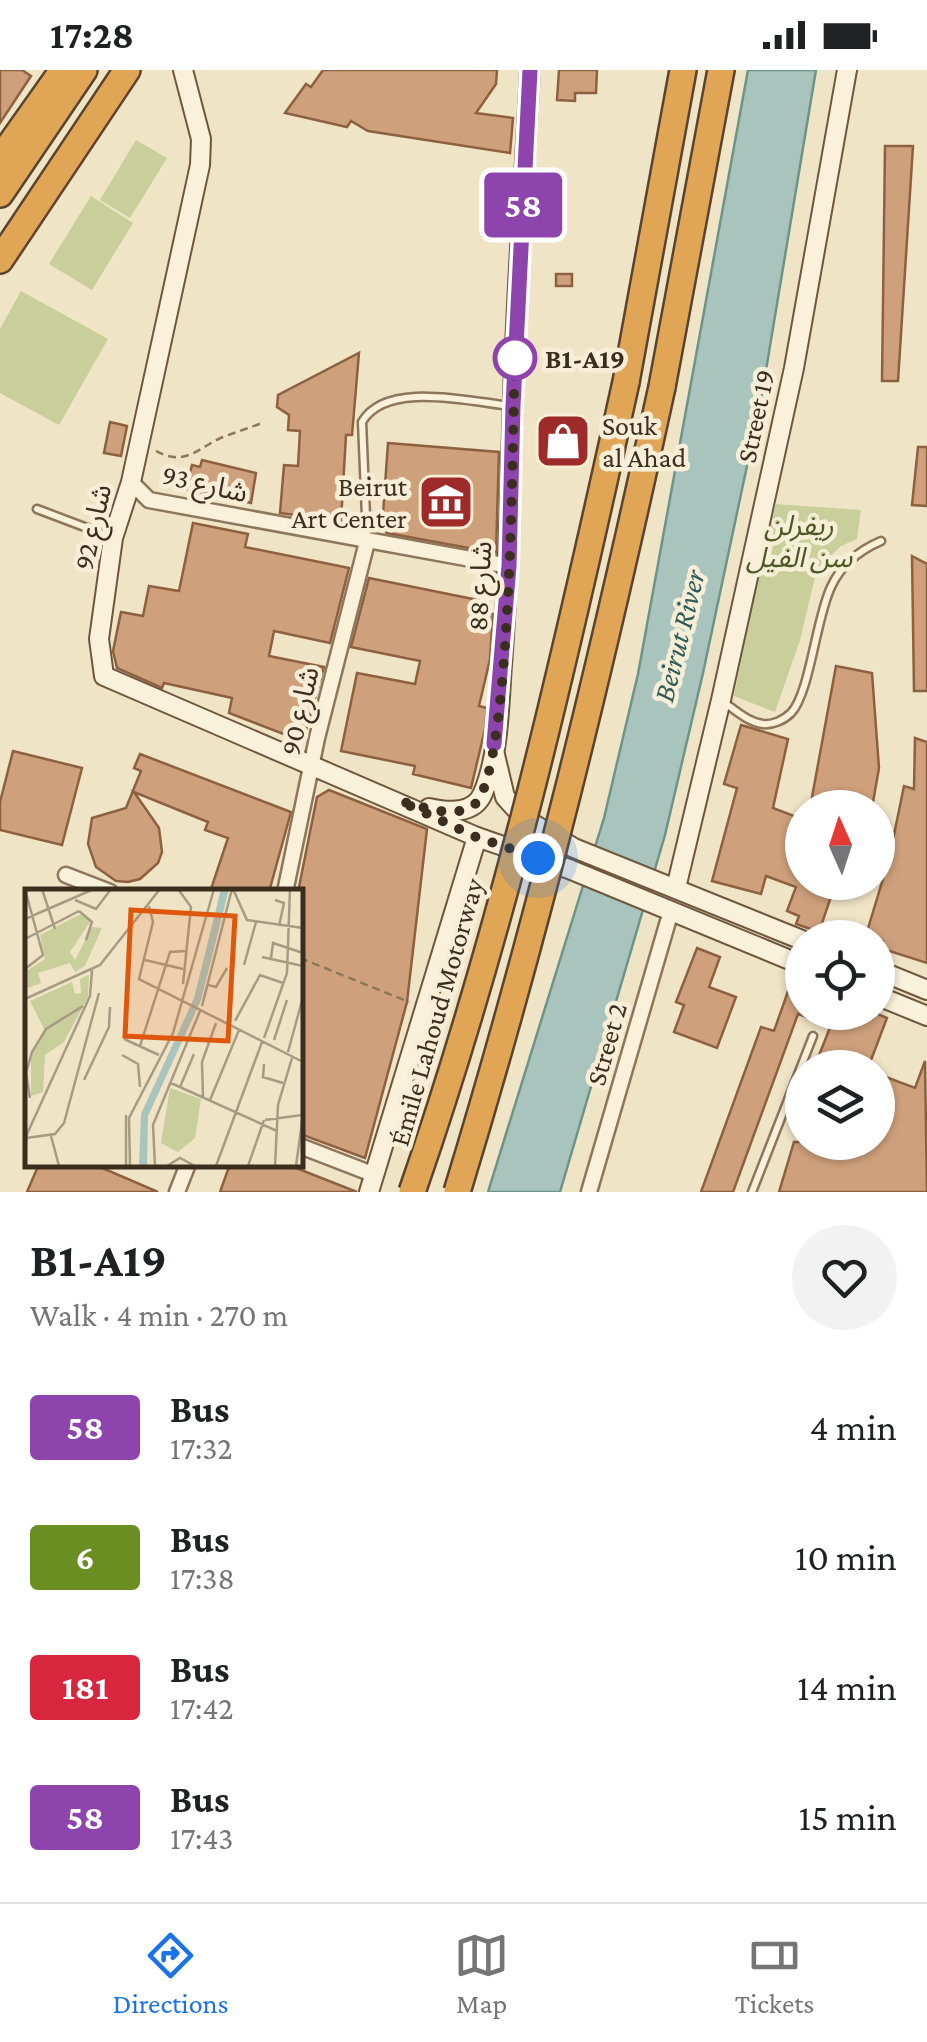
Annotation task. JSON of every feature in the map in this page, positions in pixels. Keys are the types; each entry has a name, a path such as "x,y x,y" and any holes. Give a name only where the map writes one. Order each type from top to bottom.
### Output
{"highway":[{"path":"0,159 63,70"},
{"path":"0,194 84,70"},
{"path":"0,229 107,70"},
{"path":"0,260 127,70"},
{"name":"Émile Lahoud Motorway","path":"412,1192 466,1023 564,662 626,382 684,70"},
{"path":"456,1192 533,934 601,666 662,386 721,70"}],"main road":[{"name":"شارع 88","path":"494,744 509,566 530,70"},
{"name":"Street 19","path":"668,885 722,700 794,368 847,70"},
{"name":"شارع 92","path":"183,73 201,140 200,165 131,482 112,538 99,639 104,676 400,801"},
{"path":"400,801 434,810 466,810 482,796 494,744"},
{"path":"494,744 501,786 514,809 574,848 785,933"},
{"path":"400,801 476,837 569,869 785,958"},
{"path":"372,1184 476,837"},
{"path":"895,977 927,990"},
{"path":"895,1003 927,1016"}],"street":[{"name":"شارع 93","path":"131,482 149,500 509,566"},
{"name":"شارع 90","path":"286,889 367,542"},
{"path":"66,875 102,889"},
{"name":"Street 2","path":"590,1192 663,908"},
{"path":"302,1147 372,1184"},
{"path":"177,1192 187,1167"}],"lane":[{"path":"367,542 362,422 367,414 387,400 411,396 513,406"},
{"path":"37,509 112,538"},
{"path":"722,700 745,718 762,724 779,722 793,712 832,585 844,565 881,541"},
{"path":"752,1192 812,1036"}],"path":[{"path":"141,436 158,454 177,459 198,454 218,439 262,423"},
{"path":"302,959 417,1004"}],"green space":[{"path":"136,140 167,158 130,218 100,200"},
{"path":"91,196 133,223 92,290 49,264"},
{"path":"21,291 108,339 59,425 0,393 0,329"},
{"name":"ريفرلن سن الفيل","path":"776,504 861,510 857,539 841,546 817,569 800,640 775,712 734,696"}],"water":[{"name":"Beirut River","path":"748,70 816,70 761,400 703,673 665,835 560,1192 488,1192 604,818 638,674"}],"building":[{"path":"0,70 22,70 31,76 0,123"},
{"path":"323,70 497,70 496,84 476,113 513,118 510,153 368,131 351,121 347,127 285,113 306,84 311,87"},
{"path":"559,70 597,70 596,93 575,93 575,101 557,100"},
{"path":"885,146 913,146 898,381 882,381"},
{"path":"556,274 572,274 572,286 556,286"},
{"path":"359,353 352,435 346,435 341,521 280,513 284,465 298,466 300,431 288,430 289,415 277,407 278,395"},
{"path":"110,422 127,426 121,456 104,453"},
{"path":"388,443 499,452 496,553 387,533 382,528"},
{"path":"918,447 927,447 927,506 912,505"},
{"path":"202,460 256,473 251,503 186,489 192,465 200,467"},
{"path":"193,523 248,534 245,547 349,568 330,643 274,631 269,656 324,667 304,737 294,738 229,713 232,698 164,683 162,688 117,668 113,651 121,612 143,616 149,586 179,591"},
{"path":"912,556 927,564 927,691 914,691"},
{"path":"369,578 478,600 476,610 493,614 490,659 479,706 487,708 485,729 471,788 413,774 415,766 341,751 357,673 415,684 420,661 351,647"},
{"path":"836,666 872,673 879,768 875,790 813,790"},
{"path":"741,725 788,739 773,808 785,813 785,883 766,876 761,894 712,881 737,788 724,784"},
{"path":"915,738 927,742 927,963 895,953 895,920 871,920 877,900 895,900 895,830 904,786 914,789"},
{"path":"13,751 82,768 62,845 0,830 0,802"},
{"path":"140,754 291,812 270,889 211,889 228,838 205,830 208,822 134,792 159,828 162,852 158,863 140,879 128,882 116,881 96,867 88,844 92,818 126,808 141,771 134,768"},
{"path":"329,790 427,829 407,1002 365,1158 302,1135 302,889 299,889 317,797"},
{"path":"791,900 830,900 823,920 798,920 799,916 787,911"},
{"path":"697,948 720,957 709,987 736,997 717,1048 674,1032 684,1005 676,1002"},
{"path":"785,1000 785,1030 792,1030 733,1192 701,1192 761,1027 774,1031"},
{"path":"829,1030 882,1030 875,1050 821,1050"},
{"path":"925,1061 927,1192 779,1192 789,1160 895,1160 895,1080 915,1088"},
{"path":"38,1167 100,1167 158,1192 27,1192"},
{"path":"229,1167 294,1167 357,1192 220,1192"}],"bus line":[{"name":"58","path":"494,744 509,566 530,70"}],"place":[{"name":"B1-A19","path":"515,358"},
{"name":"Souk al Ahad","path":"563,441"},
{"name":"Beirut Art Center","path":"446,502"}],"route":[{"path":"515,358 502,668 494,744 482,796 466,810 452,811 400,801 476,837 538,858"}]}
